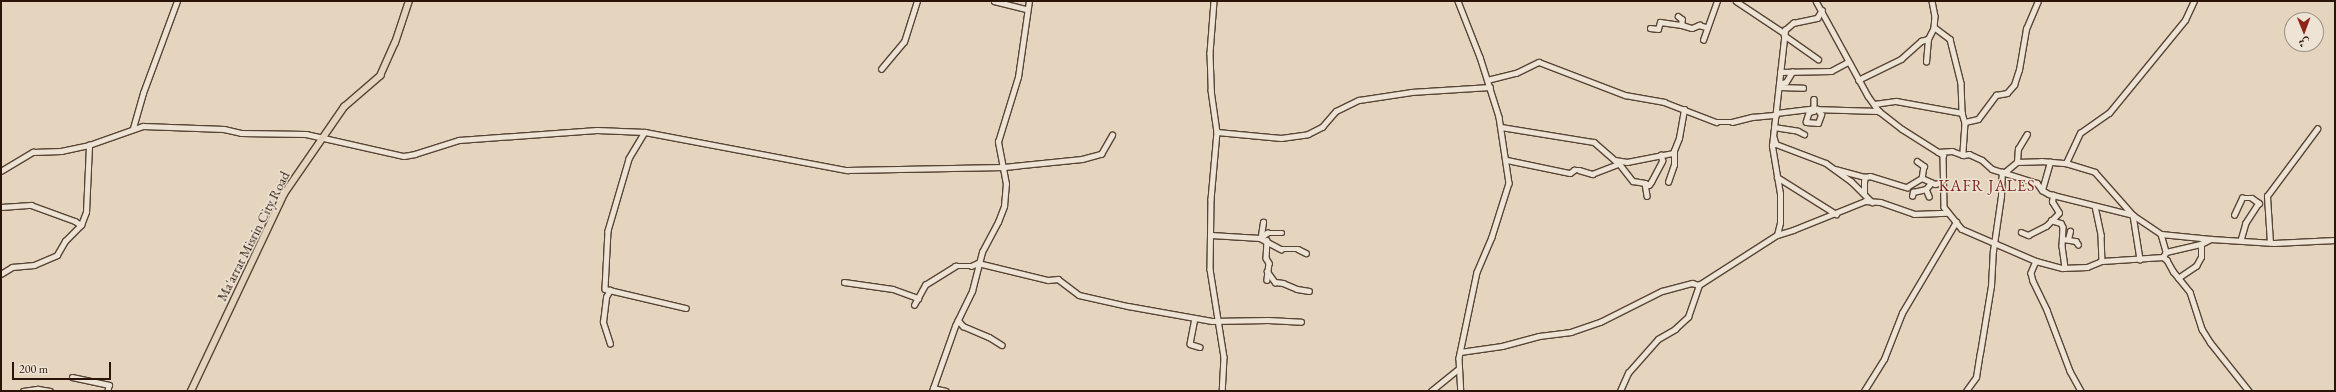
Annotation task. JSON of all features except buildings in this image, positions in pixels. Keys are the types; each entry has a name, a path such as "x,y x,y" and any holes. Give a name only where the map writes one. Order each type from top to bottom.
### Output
{"main road":[{"name":"Ma'arrat Misrin City Road","path":"191,391 284,194 344,107 380,76 395,43 409,1"}],"street":[{"path":"133,128 143,93 177,1"},
{"path":"881,69 904,42 917,1"},
{"path":"994,1 1027,9"},
{"path":"946,391 932,390 958,320 972,291 978,263 986,241 998,222 1004,206 1006,184 1004,167 998,142 999,133 1018,77 1029,1"},
{"path":"1214,1 1210,54 1211,90 1217,132 1211,199 1210,268 1216,319 1224,357 1222,391"},
{"path":"1458,1 1490,87 1501,127 1507,160 1509,183 1492,237 1476,272 1460,352 1458,369 1461,391"},
{"path":"1703,40 1706,27 1717,1"},
{"path":"1736,1 1818,59"},
{"path":"1816,1 1858,80 1874,104 1879,110 1943,155 1944,207 1947,213 1962,229 2036,261 2066,268 2087,267 2102,261 2140,259 2164,255 2202,244 2211,239"},
{"path":"1926,62 1928,39 1934,27 1935,16 1932,1"},
{"path":"1965,122 1978,119 1996,95 2008,92 2014,85 2019,70 2026,29 2038,1"},
{"path":"2066,163 2080,133 2109,113 2185,20 2194,1"},
{"path":"1777,235 1780,222 1777,177 1772,146 1784,34 1788,25 1817,18 1822,10"},
{"path":"1678,16 1682,19 1682,25"},
{"path":"1650,28 1658,28 1660,22 1692,28 1699,25 1706,27"},
{"path":"1934,27 1946,34 1953,48 1962,92 1962,113 1965,122 1963,155"},
{"path":"1858,80 1901,59 1928,39"},
{"path":"1487,80 1516,73 1539,62 1625,94 1664,102 1716,122 1732,122 1752,117 1815,109 1879,110"},
{"path":"1780,72 1831,71 1848,62"},
{"path":"1779,85 1786,82 1792,72"},
{"path":"1779,85 1803,88"},
{"path":"1217,132 1281,138 1308,134 1322,127 1336,111 1359,100 1411,92 1490,87"},
{"path":"1814,99 1815,109 1822,115 1818,123 1806,122 1809,113 1815,109"},
{"path":"1874,104 1896,101 1962,113"},
{"path":"1668,182 1674,165 1674,151 1684,109"},
{"path":"1802,110 1809,113"},
{"path":"1,171 33,152 61,151 89,144 133,128 154,126 224,129 241,133 306,134 321,139 404,156 459,140 597,130 645,132 847,170 1004,167 1097,156 1104,149 1112,136"},
{"path":"1501,127 1594,142 1618,162 1633,181 1649,185 1662,161 1661,155"},
{"path":"1774,127 1798,131 1804,134"},
{"path":"2270,243 2267,196 2317,130"},
{"path":"645,132 630,159 608,231 605,289 686,308"},
{"path":"2017,162 2018,149 2027,134"},
{"path":"1773,136 1776,144 1826,163 1847,178 1873,203"},
{"path":"1,274 12,267 34,265 57,256 64,241 81,225 86,212 89,144"},
{"path":"1507,160 1570,173 1574,170 1579,170 1592,174 1618,162 1633,161 1674,151"},
{"path":"1938,152 1952,151 1963,155 1969,154 1982,160 1992,169 2037,183 2042,190 2053,195 2133,215"},
{"path":"1834,169 1865,177 1870,176 1907,187 1922,178 1924,166 1917,161"},
{"path":"1966,391 1976,377 1991,286 1994,243 2003,172 2017,162 2066,163 2096,172 2133,215 2161,234 2270,243 2335,240"},
{"path":"2042,190 2050,162"},
{"path":"1847,178 1852,174"},
{"path":"1777,177 1836,214"},
{"path":"1864,194 1863,187 1865,177"},
{"path":"1922,178 1931,183 1944,182"},
{"path":"1645,183 1647,196"},
{"path":"1912,196 1913,192 1926,189 1931,183"},
{"path":"1926,189 1928,196"},
{"path":"2021,232 2028,235 2046,226 2059,213 2052,202 2053,195"},
{"path":"2234,215 2242,198 2252,198 2259,203 2246,223 2241,240"},
{"path":"1620,391 1628,373 1658,339 1675,329 1688,317 1700,285 1777,235 1836,214 1865,201 1873,203 1880,202 1914,214 1947,213"},
{"path":"1,207 32,205 75,221 81,225"},
{"path":"2095,206 2101,235 2102,261"},
{"path":"2133,215 2140,259"},
{"path":"2051,220 2061,223 2065,239"},
{"path":"1261,236 1263,222"},
{"path":"1864,391 1884,359 1902,313 1956,222"},
{"path":"2066,268 2062,246 2070,231"},
{"path":"1211,235 1261,236 1282,233"},
{"path":"2161,234 2164,255 2178,278 2190,292 2202,329 2210,342 2249,391"},
{"path":"1261,236 1281,249 1298,249 1306,253"},
{"path":"2065,239 2076,240 2078,244"},
{"path":"1267,240 1266,258 1269,263 1267,280"},
{"path":"2178,278 2196,266 2201,257 2202,244"},
{"path":"2036,261 2030,273 2047,310 2070,371 2081,391"},
{"path":"914,305 925,284 952,267 971,266 978,263 1048,280 1058,280 1079,295 1195,318 1212,321 1216,319 1301,322"},
{"path":"1267,271 1275,282 1283,282 1288,286 1303,291"},
{"path":"844,282 893,289 918,298"},
{"path":"1460,352 1502,346 1539,336 1571,332 1600,322 1662,291 1692,282 1700,285"},
{"path":"610,290 606,297 603,322 610,344"},
{"path":"1195,318 1190,344 1200,347"},
{"path":"958,320 963,326 989,336 1002,345"},
{"path":"1431,391 1458,369"},
{"path":"72,377 110,385 108,391"},
{"path":"23,391 38,389 50,391"}],"district":[{"name":"KAFR JALES","path":"1987,186"}]}
